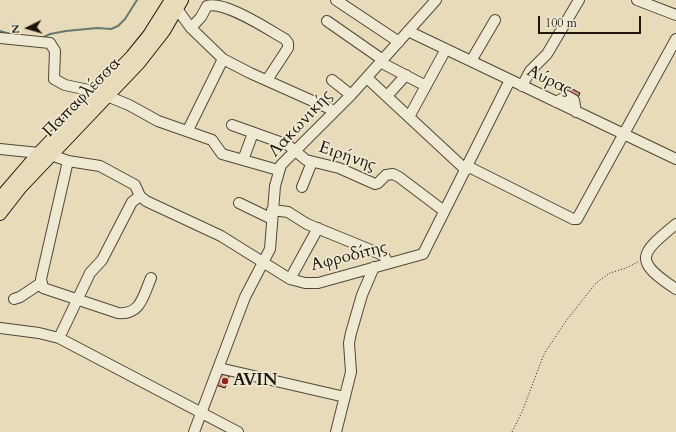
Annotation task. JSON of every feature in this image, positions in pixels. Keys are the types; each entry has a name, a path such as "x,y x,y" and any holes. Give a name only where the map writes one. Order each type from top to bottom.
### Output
{"main road":[{"name":"Παπαφλέσσα","path":"0,214 20,187 52,155 177,3"},
{"name":"Παπαφλέσσα","path":"0,198 39,153 103,94"}],"street":[{"path":"336,0 399,42"},
{"name":"Λακωνικής","path":"194,432 246,297 271,246 272,215 278,170 282,163 367,78 436,0"},
{"path":"522,86 530,71 547,54 578,0"},
{"path":"637,0 676,15"},
{"path":"177,3 191,28 223,58 335,111"},
{"path":"191,28 201,17 207,6 213,5 242,14 285,39 288,43 288,48 267,80"},
{"path":"471,61 495,20"},
{"path":"327,21 381,61 426,86"},
{"name":"Αύρας","path":"408,31 676,159"},
{"path":"0,38 50,43 55,51 54,79 64,85 103,94 129,105 158,121 188,130 213,140 222,154 278,170"},
{"path":"367,78 466,168 576,220 676,39"},
{"path":"409,117 446,49"},
{"path":"188,130 223,58"},
{"path":"387,96 406,75"},
{"path":"332,80 351,94"},
{"name":"Αφροδίτης","path":"52,155 68,161 100,166 135,185 140,196 152,204 221,236 264,261 290,279 305,283 318,283 423,254 510,80"},
{"name":"Ειρήνης","path":"232,125 286,144 301,157 312,162 339,168 375,184 386,175 396,175 444,211"},
{"path":"243,160 253,133"},
{"path":"0,150 39,153"},
{"path":"14,299 20,297 41,283 68,161"},
{"path":"302,187 312,162"},
{"path":"59,338 79,299 90,273 102,260 132,202 140,196"},
{"path":"239,203 272,215 288,212 307,224 382,255 388,263"},
{"path":"676,224 651,245 645,253 646,259 652,270 676,289"},
{"path":"290,279 318,228"},
{"path":"336,432 352,372 349,343 351,333 362,295 374,267"},
{"path":"41,283 45,289 118,313 128,314 137,308 151,278"},
{"path":"0,328 39,333 59,338 238,432"},
{"path":"218,369 345,397"}],"path":[{"path":"512,432 522,412 544,354 566,321 596,282 610,273 646,259"}],"building":[{"path":"567,86 580,93 576,102 562,94"},
{"path":"221,371 230,374 225,388 216,385"}],"waterway":[{"path":"42,38 50,34 66,31 97,28 111,29 118,26 125,19 137,0"},
{"path":"0,31 10,34"}],"place":[{"name":"AVIN","path":"225,381"}]}
